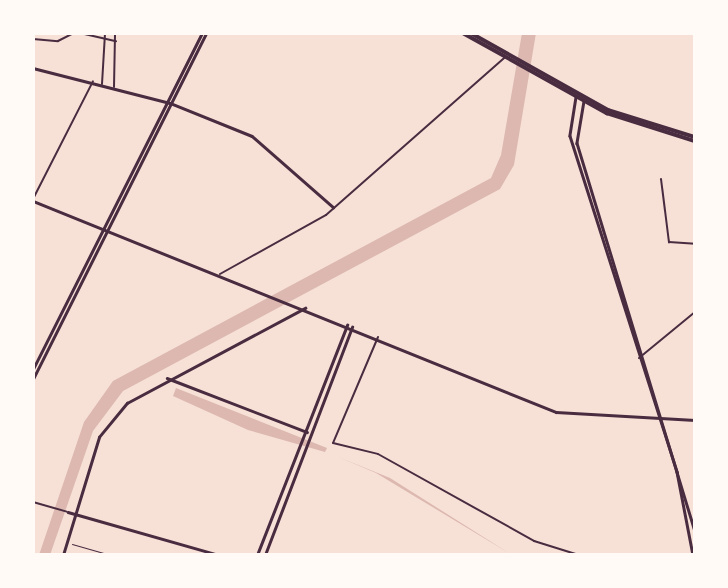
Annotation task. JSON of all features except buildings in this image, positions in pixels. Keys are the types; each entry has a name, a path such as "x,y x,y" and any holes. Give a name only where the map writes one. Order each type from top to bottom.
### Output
{"main road":[{"path":"33,369 204,33"},
{"path":"463,33 512,59"},
{"path":"471,33 512,59 608,110 695,139"},
{"path":"33,68 169,102 263,142 333,207"},
{"path":"532,70 584,102 695,139"},
{"path":"576,97 570,136 662,420 695,532"},
{"path":"33,379 108,232 169,102"},
{"path":"584,102 577,143 641,357"},
{"path":"33,200 378,337 556,412 695,420"},
{"path":"64,555 75,514 106,426 144,388 305,308"},
{"path":"257,555 349,326"},
{"path":"265,555 349,326"},
{"path":"167,378 311,433"},
{"path":"662,420 693,555"},
{"path":"68,512 219,555"}],"street":[{"path":"33,39 58,41 74,33"},
{"path":"80,33 116,41"},
{"path":"102,84 105,33"},
{"path":"114,87 115,33"},
{"path":"219,275 333,207 505,57"},
{"path":"33,200 93,81"},
{"path":"661,179 669,242 695,244"},
{"path":"641,357 695,312"},
{"path":"378,337 333,443 378,454 534,541 579,555"},
{"path":"33,502 68,512"}],"path":[{"path":"67,543 110,555"}],"shaded area":[{"path":"522,33 536,33 514,165 500,189 123,391 93,431 50,555 39,555 84,422 113,381 491,178 501,155"},
{"path":"176,388 327,448 325,452 248,430 173,396"},
{"path":"336,456 390,478 512,555 376,473"}]}
